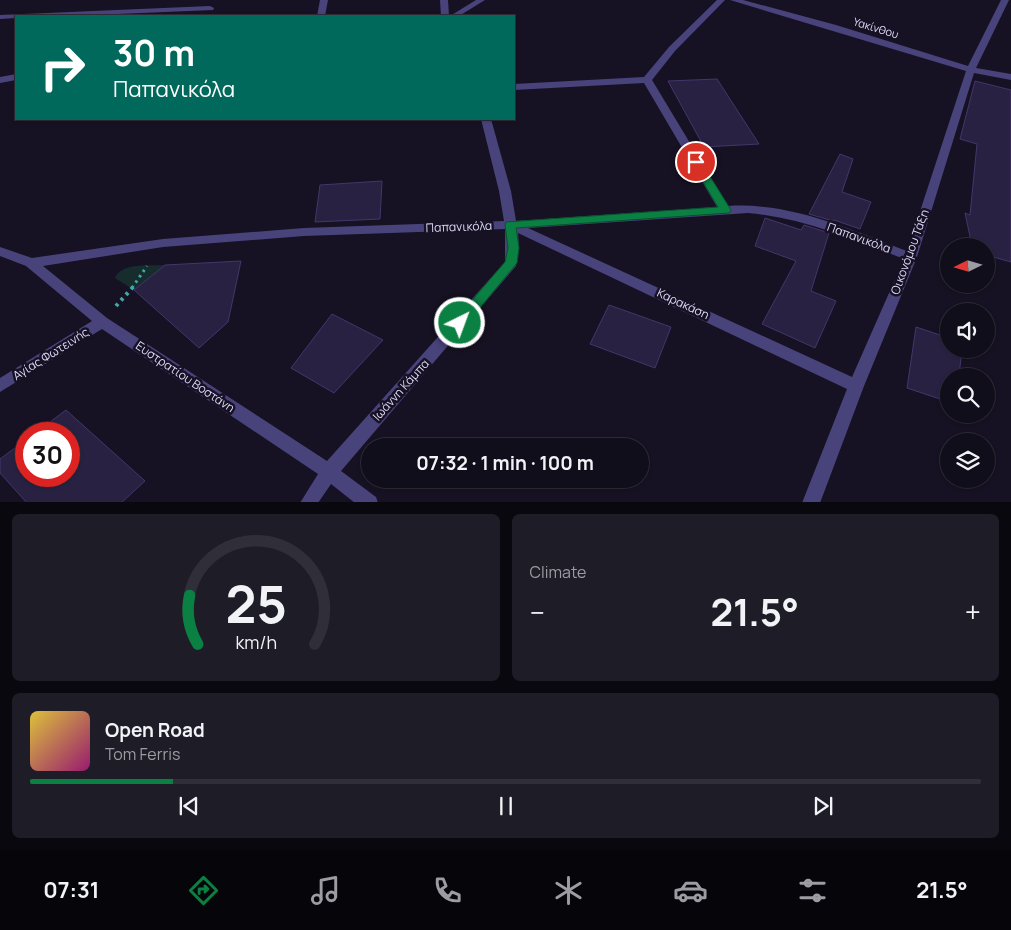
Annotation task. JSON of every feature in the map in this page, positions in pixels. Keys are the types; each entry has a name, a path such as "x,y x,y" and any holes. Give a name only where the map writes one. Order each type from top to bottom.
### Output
{"street":[{"path":"322,15 324,0"},
{"path":"444,0 445,15"},
{"path":"456,15 481,0"},
{"path":"515,87 647,80 672,49 720,0"},
{"name":"Υακίνθου","path":"734,0 760,4 971,70 1011,78"},
{"name":"Οικονόμου Τάξη","path":"811,502 856,386 911,257 971,70 1005,0"},
{"path":"36,15 212,4"},
{"path":"0,17 15,16"},
{"path":"0,80 15,77"},
{"path":"647,80 725,210"},
{"name":"Ιωάννη Κάμπα","path":"308,502 329,472 511,263 514,248 486,120"},
{"name":"Παπανικόλα","path":"31,263 163,243 304,232 510,225 748,209 770,210 804,217 911,257"},
{"name":"Καρακάση","path":"510,225 856,386"},
{"name":"Ευστρατίου Βοστάνη","path":"0,251 31,263 102,322 329,472 370,502"},
{"name":"Αγίας Φωτεινής","path":"0,386 102,322"}],"path":[{"path":"102,322 131,289 163,243"}],"green space":[{"path":"165,265 134,290 115,278 124,269 130,267"}],"building":[{"path":"717,79 759,144 704,147 668,81"},
{"path":"975,81 1011,90 1011,262 995,258 995,238 970,238 965,213 970,215 977,144 960,139"},
{"path":"840,154 853,159 842,192 871,202 860,229 809,214"},
{"path":"382,181 380,219 315,222 320,185"},
{"path":"765,218 801,230 804,225 829,233 811,291 836,301 815,348 762,324 796,261 755,246"},
{"path":"241,261 228,322 199,348 134,290 165,265"},
{"path":"609,305 671,327 655,368 590,344"},
{"path":"332,314 383,340 334,393 291,368"},
{"path":"916,327 940,335 940,358 961,358 960,368 940,368 940,399 907,388"},
{"path":"66,410 79,422 50,422"},
{"path":"80,423 145,481 122,502 26,502 0,473 0,459 15,448 15,487 80,487"}],"route":[{"path":"460,323 511,263 514,248 510,225 725,210 696,162"}]}
